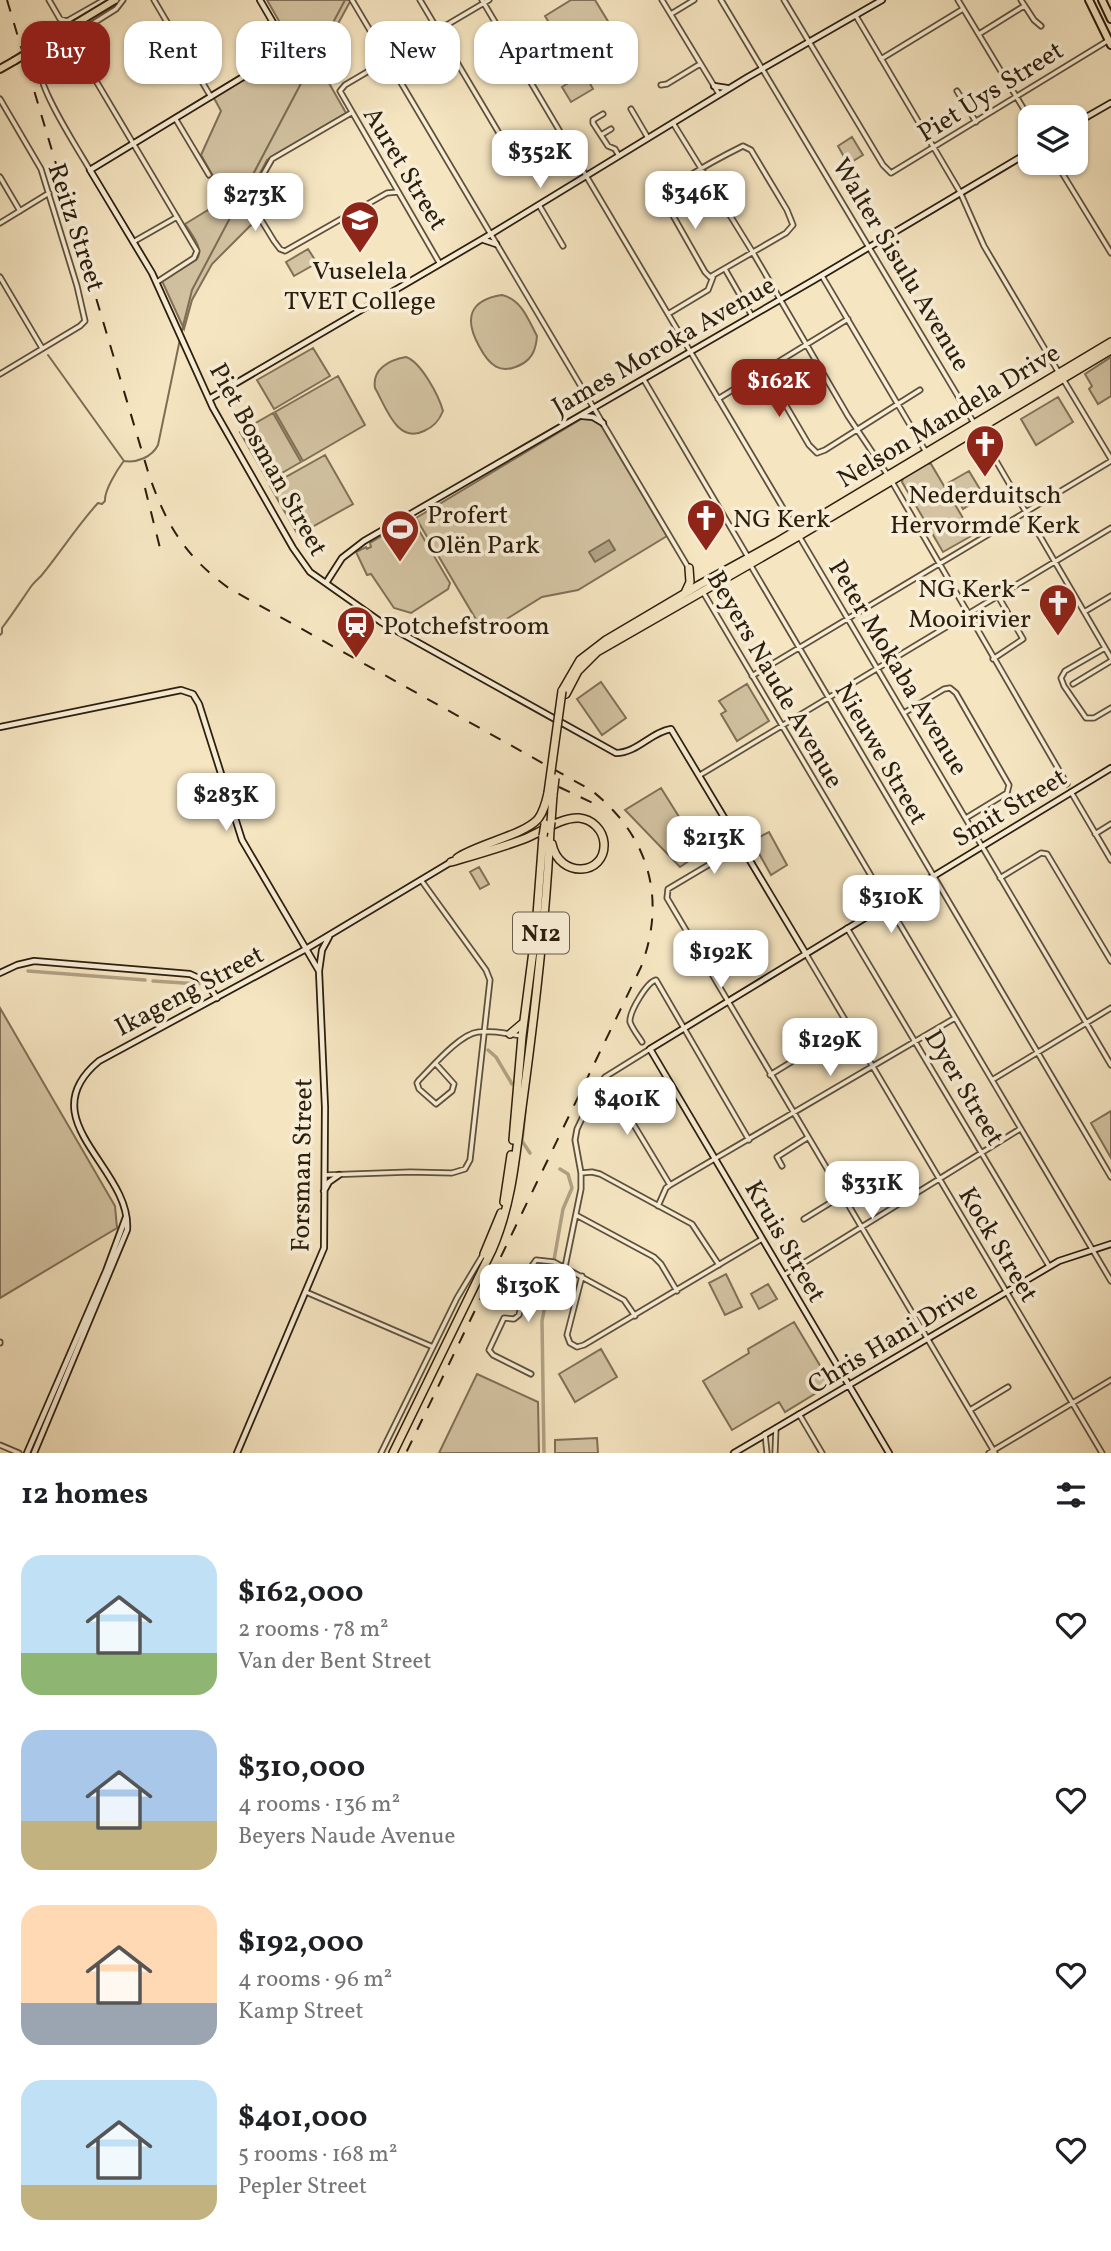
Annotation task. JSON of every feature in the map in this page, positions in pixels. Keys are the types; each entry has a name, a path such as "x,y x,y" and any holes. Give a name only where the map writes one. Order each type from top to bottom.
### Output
{"highway":[{"name":"Nelson Mandela Drive","path":"1061,376 1111,342"},
{"name":"Nelson Mandela Drive","path":"564,693 578,671 597,652 700,587 1111,349"},
{"name":"Nelson Mandela Drive","path":"890,477 926,452 976,427"},
{"path":"684,593 690,582 689,568"},
{"name":"Nelson Mandela Drive","path":"393,1453 502,1226 512,1187 532,1037 551,794 564,693 573,671 591,650 684,593 700,587"},
{"path":"451,862 473,849 533,824 551,794"},
{"path":"451,862 524,839 575,818 589,821 600,831 604,842 602,853 591,866 570,868 561,864 555,856 548,829"},
{"name":"Nelson Mandela Drive","path":"387,1453 488,1248 500,1218 517,1103 522,1036 548,829"},
{"path":"510,1034 524,1021"}],"main road":[{"path":"0,69 115,0"},
{"path":"1089,0 1110,42"},
{"path":"1102,0 1111,19"}],"street":[{"path":"49,0 61,20 73,19 104,0"},
{"path":"97,21 116,9 123,0"},
{"path":"154,0 211,97"},
{"path":"90,170 281,55 285,50 285,43 260,0"},
{"path":"420,0 433,21"},
{"path":"662,0 719,94"},
{"path":"671,14 694,0"},
{"name":"Walter Sisulu Avenue","path":"721,0 976,427 1111,660"},
{"path":"784,0 809,43"},
{"path":"209,399 482,240 719,94 882,0"},
{"path":"958,0 1022,105"},
{"path":"1021,0 1041,26"},
{"name":"Beyers Naude Avenue","path":"353,1 365,21"},
{"path":"453,21 485,1"},
{"name":"Peter Mokaba Avenue","path":"485,1 1111,1065"},
{"path":"979,34 1024,6"},
{"path":"881,59 963,8"},
{"path":"752,676 1111,460 984,246 960,192 856,16"},
{"name":"Piet Uys Street","path":"809,43 889,172 896,171 1110,42"},
{"path":"661,85 700,64"},
{"path":"460,67 512,155"},
{"name":"Auret Street","path":"365,73 340,91 440,264"},
{"name":"Piet Bosman Street","path":"43,84 52,105 156,282 209,399 299,559 312,574 381,622 611,751 626,752 663,730 671,729"},
{"path":"98,84 197,253 194,258 156,282"},
{"name":"Beyers Naude Avenue","path":"402,84 1111,1281"},
{"path":"714,86 730,88"},
{"path":"957,91 976,122"},
{"name":"Reitz Street","path":"0,99 2,107 38,164 85,318 84,323 42,348"},
{"path":"1088,116 1111,103"},
{"path":"631,109 648,138"},
{"path":"351,113 270,162 251,199 274,241 284,251 387,193 398,192"},
{"path":"603,114 593,121 609,148 615,149 619,156"},
{"path":"175,118 209,175"},
{"path":"673,123 752,251 856,430 890,477 1067,784"},
{"path":"601,135 611,129"},
{"path":"668,314 708,290 713,276 786,233 793,223 751,150 743,146 702,169 665,195 664,203 705,272 713,276"},
{"name":"James Moroka Avenue","path":"326,583 342,558 355,547 780,300 1018,158"},
{"path":"1063,175 1111,253"},
{"path":"0,177 20,211"},
{"path":"387,193 393,184"},
{"path":"0,223 49,193"},
{"path":"539,205 563,246"},
{"path":"133,242 177,217"},
{"path":"482,240 496,244"},
{"path":"725,269 752,316"},
{"path":"822,275 926,452"},
{"path":"0,277 42,348 0,373"},
{"path":"718,399 848,319"},
{"path":"765,370 814,451 822,452 920,390"},
{"name":"Nieuwe Street","path":"643,378 798,648 1111,1177"},
{"path":"577,416 593,417 603,424"},
{"path":"1101,467 1105,463 1106,451"},
{"path":"700,775 1111,528"},
{"path":"993,659 1021,641 1023,636 998,596"},
{"path":"1084,612 1111,596"},
{"path":"1105,648 1065,671 1062,681 1086,718 1094,718 1111,708"},
{"path":"1073,684 1111,660"},
{"path":"904,713 947,688 953,691 962,705 1009,785 1007,793 966,818"},
{"name":"Forsman Street","path":"0,727 181,690 190,692 196,698 242,840 318,971 325,1107 324,1248 237,1453"},
{"name":"Kock Street","path":"671,729 1102,1453"},
{"name":"Smit Street","path":"605,1077 1111,768"},
{"path":"1071,792 1111,860"},
{"path":"1096,834 1111,824"},
{"path":"741,845 668,889 667,898 993,1452 1111,1380"},
{"path":"1000,878 1041,853 1047,854 1111,961"},
{"name":"Ikageng Street","path":"27,1453 124,1242 127,1227 126,1216 117,1193 80,1128 73,1103 80,1080 99,1060 306,949 451,862"},
{"path":"323,1175 410,1171 452,1173 465,1169 470,1160 490,987 488,975 421,880"},
{"name":"Dyer Street","path":"847,928 1049,1266"},
{"path":"318,971 322,950 332,934"},
{"path":"0,973 34,961 190,974 201,978 217,998"},
{"path":"642,1042 630,1018 648,984 656,980 749,1140"},
{"path":"992,1080 1111,1008"},
{"path":"658,1206 670,1185 955,1018"},
{"path":"436,1064 454,1084 452,1091 436,1104 417,1086 419,1080 436,1064 468,1035 485,1032 532,1037"},
{"name":"Kruis Street","path":"650,1049 889,1453"},
{"path":"770,1075 801,1056"},
{"path":"565,1267 581,1189 575,1134 596,1089 605,1077 670,1185"},
{"path":"783,1275 1020,1129"},
{"path":"782,1166 777,1157 807,1138"},
{"path":"581,1173 600,1174 695,1227 719,1265"},
{"path":"323,1194 329,1182 339,1175"},
{"path":"804,1219 843,1195"},
{"path":"576,1215 654,1257 677,1291"},
{"path":"582,1276 567,1335 569,1343 577,1348 762,1239"},
{"name":"Chris Hani Drive","path":"734,1453 1049,1266 1111,1244"},
{"path":"381,1453 467,1280 488,1248"},
{"path":"531,1374 493,1355 489,1350 503,1318 514,1319 519,1315 528,1270 532,1263 540,1259 565,1267 624,1300 635,1316"},
{"path":"306,1292 433,1347"},
{"path":"970,1410 1008,1387"},
{"name":"Ikageng Street","path":"34,1453 47,1413"},
{"path":"799,1414 822,1453"},
{"path":"775,1453 776,1427"},
{"path":"765,1434 767,1453"},
{"path":"0,1445 19,1453"}],"shaded area":[{"path":"267,0 351,0 339,21 279,21"},
{"path":"571,0 595,0 608,21 548,21 545,16"},
{"path":"237,84 330,84 346,113 267,160 245,202 255,221 212,264 192,300 184,329 162,281 197,259 199,255 196,241 185,224 226,199 201,155 221,111 214,98"},
{"path":"567,84 590,84 593,89 571,102 562,87"},
{"path":"852,137 863,155 848,164 838,146"},
{"path":"308,249 317,263 294,276 286,262"},
{"path":"502,295 515,301 537,336 535,349 529,359 507,369 496,367 487,359 474,336 471,319 472,312 482,301"},
{"path":"313,348 330,376 274,409 257,380"},
{"path":"406,357 423,372 443,411 433,426 415,434 406,432 394,422 375,388 376,376 383,366"},
{"path":"1111,357 1111,396 1098,404 1089,389 1092,386 1085,374"},
{"path":"338,376 365,425 303,461 275,412"},
{"path":"1058,397 1073,422 1036,445 1021,419"},
{"path":"593,412 667,536 578,590 542,597 484,633 416,518"},
{"path":"273,413 301,462 268,481 240,432"},
{"path":"325,455 353,504 298,535 270,486"},
{"path":"926,463 931,464 973,535 943,552 902,482 903,477"},
{"path":"969,471 984,496 963,509 948,483"},
{"name":"Profert Olën Park","path":"414,522 450,583 448,589 411,613 394,608 371,574 367,575 356,552 371,547 370,543 403,523 405,527"},
{"path":"609,540 615,550 595,562 589,552"},
{"path":"601,682 626,718 602,735 577,699"},
{"path":"747,684 769,721 737,741 721,714 726,711 719,701"},
{"path":"661,788 691,836 689,861 680,867 625,810"},
{"path":"769,832 787,865 771,875 752,841"},
{"path":"479,867 489,884 480,889 470,872"},
{"path":"0,1008 115,1206 117,1228 0,1298"},
{"path":"1111,1111 1111,1158 1091,1123"},
{"path":"726,1274 742,1307 725,1315 709,1283"},
{"path":"768,1284 777,1299 759,1309 751,1294"},
{"path":"794,1322 831,1384 785,1412 779,1402 732,1430 703,1381 749,1353 748,1349"},
{"path":"601,1349 617,1377 575,1402 559,1374"},
{"path":"477,1374 538,1402 539,1453 439,1453"},
{"path":"597,1438 598,1453 555,1453 555,1440"}],"waterway":[{"path":"181,334 192,290 345,0"},
{"path":"48,355 124,461 134,461 148,456 158,445 180,339"},
{"path":"0,635 32,585 90,512 98,503 105,501 114,475 123,462"},
{"path":"28,971 145,980"},
{"path":"153,981 199,984"},
{"path":"488,1050 496,1057 512,1084"},
{"path":"525,1110 522,1141 530,1153"},
{"path":"554,1260 563,1209 572,1188 568,1174 560,1169"},
{"path":"544,1453 542,1321 553,1265"}],"railway":[{"path":"7,0 149,475 163,510 180,540 201,565 230,589 591,790 627,827 648,870 652,917 649,941 641,967 406,1453"},
{"path":"145,488 161,552"},
{"path":"559,787 597,805"}],"place":[{"name":"Vuselela TVET College","path":"360,254"},
{"name":"Nederduitsch Hervormde Kerk","path":"985,478"},
{"name":"NG Kerk","path":"706,552"},
{"name":"Profert Olën Park","path":"400,563"},
{"name":"NG Kerk - Mooirivier","path":"1058,637"},
{"name":"Potchefstroom","path":"356,659"}]}
